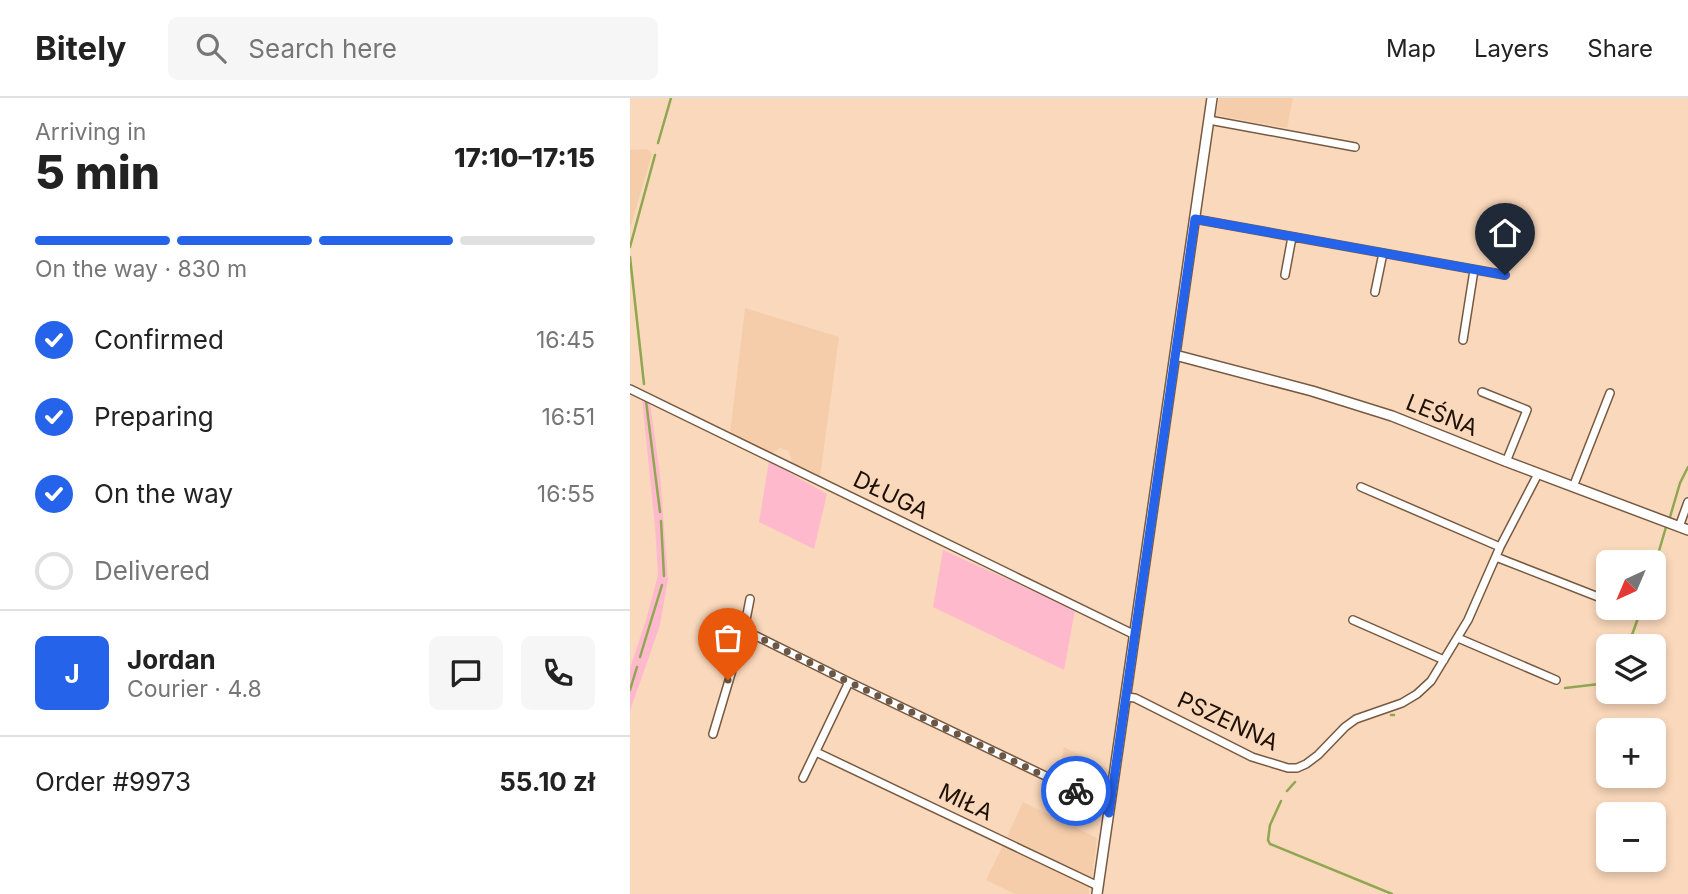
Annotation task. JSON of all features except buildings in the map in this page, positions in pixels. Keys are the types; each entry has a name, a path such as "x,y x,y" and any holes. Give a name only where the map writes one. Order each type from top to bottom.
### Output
{"street":[{"path":"1098,890 1212,98"},
{"path":"1209,120 1354,147"},
{"path":"1195,219 1505,275"},
{"path":"1285,275 1292,237"},
{"path":"1375,292 1383,253"},
{"path":"1462,340 1475,270"},
{"name":"LEŚNA","path":"1175,355 1312,391 1392,416 1506,462 1684,528"},
{"name":"DŁUGA","path":"630,389 1135,635"},
{"path":"1482,391 1527,410 1506,462"},
{"path":"1573,487 1610,393"},
{"name":"PSZENNA","path":"1126,697 1135,698 1252,757 1297,768 1318,755 1356,719 1402,703 1431,681 1468,620 1500,547 1538,474"},
{"path":"1361,487 1500,547"},
{"path":"1684,528 1688,502"},
{"path":"1496,557 1596,596"},
{"path":"713,734 744,630 750,599"},
{"path":"1353,620 1444,660"},
{"path":"744,630 1100,802 1109,813"},
{"path":"1458,638 1556,680"},
{"path":"803,779 849,682"},
{"name":"MIŁA","path":"816,752 1098,890"},
{"path":"1100,802 1111,796"}],"shaded area":[{"path":"1219,98 1293,98 1287,128 1216,115"},
{"path":"647,149 652,154 630,229 630,150"},
{"path":"745,308 839,337 820,477 792,464 789,451 780,448 771,454 730,434"},
{"path":"642,399 650,403 660,474 668,579 660,625 630,711 630,668 658,575"},
{"path":"769,461 827,494 814,549 759,522"},
{"path":"943,550 1075,610 1064,670 933,607"},
{"path":"1064,747 1112,771 1102,796 1059,775"},
{"path":"1023,802 1097,838 1092,878 1007,837"},
{"path":"1003,845 1089,887 1089,894 1015,894 986,880"}],"waterway":[{"path":"658,143 671,98"},
{"path":"630,247 655,155"},
{"path":"630,257 644,384"},
{"path":"646,401 660,512"},
{"path":"1670,517 1680,483 1688,467"},
{"path":"661,521 664,576"},
{"path":"1659,550 1666,527"},
{"path":"640,657 662,585"},
{"path":"1632,634 1637,620"},
{"path":"630,690 637,667"},
{"path":"1565,688 1596,684"},
{"path":"1287,791 1295,782"},
{"path":"1281,801 1270,825 1270,844 1392,894"}],"way so far":[{"path":"728,680 744,630 1076,791"}],"route":[{"path":"1076,791 1100,802 1109,813 1195,219 1505,275"}]}
